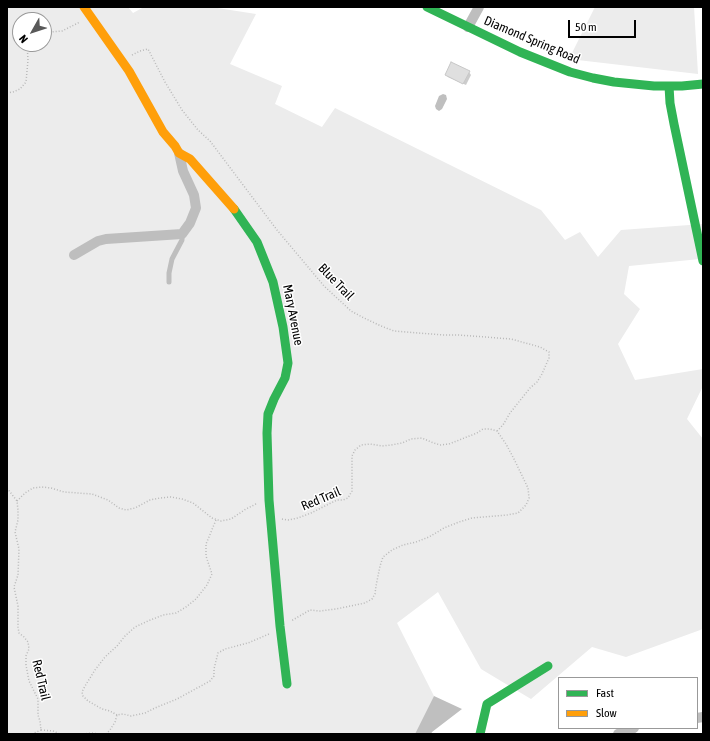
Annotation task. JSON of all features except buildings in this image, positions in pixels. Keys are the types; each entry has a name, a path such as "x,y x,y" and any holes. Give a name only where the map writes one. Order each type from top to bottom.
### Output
{"street":[{"name":"Mary Avenue","path":"84,7 129,71 163,132 179,153 190,160 238,214 257,242 273,282 283,327 288,363 285,378 268,414 267,433 269,510 287,684"},
{"name":"Diamond Spring Road","path":"427,7 520,52 570,72 614,82 654,86 703,84"},
{"path":"468,27 479,7"},
{"path":"670,86 670,103 676,139 703,261"},
{"path":"74,254 98,241 106,239 182,234 190,223 196,208 194,195 183,171 179,153"},
{"path":"480,734 487,704 548,666"},
{"path":"618,734 631,729"}],"lane":[{"path":"169,282 172,259 182,240 182,234"}],"path":[{"path":"52,32 62,31 90,16"},
{"name":"Blue Trail","path":"118,56 134,54 148,49 165,82 182,110 198,130 210,141 277,230 324,286 351,311 376,324 394,331 511,339 540,347 549,352 549,358 537,382 530,388 510,413 497,432"},
{"path":"7,92 13,92 20,89 26,82 28,60 27,52"},
{"name":"Red Trail","path":"216,520 221,521 231,519 256,504 264,506 279,519 288,520 311,514 337,500 348,498 352,491 352,456 355,450 361,445 391,445 402,443 411,439 422,438 440,445 449,444 477,433 483,429 490,429 497,432"},
{"path":"7,488 17,501 33,488 42,487 58,489 64,492 92,494 108,500 119,508 126,510 135,508 150,500 171,497 193,503 216,520 206,544 206,556 212,574 207,585 196,599 176,613 163,615 135,627 105,657 95,670 82,692 83,696 88,701 102,709 117,715 123,714 131,716 145,713 177,699 210,681 214,676 218,653 225,649 268,635 280,626 310,610 325,610 354,606 364,604 372,599 375,594 383,557 392,550 429,537 444,528 472,518 518,513 526,505 529,498 528,488 506,444 497,432"},
{"name":"Red Trail","path":"17,501 18,520 15,532 19,549 18,575 14,587 18,606 18,628 20,633 28,642 29,649 26,656 26,666 29,681 38,699 38,715 41,730"},
{"path":"106,734 113,726 117,715"},
{"path":"32,734 41,730 53,731 60,734"},
{"path":"83,734 99,734"}],"shaded area":[{"path":"7,7 128,7 133,13 144,7 211,7 256,14 230,64 282,86 275,104 322,127 335,108 541,210 565,240 580,232 598,257 621,230 703,224 703,255 700,259 629,266 624,294 640,309 618,344 635,380 703,369 703,386 687,419 703,439 703,629 626,657 592,647 531,699 481,669 438,592 397,623 434,696 415,734 7,734"},
{"path":"595,7 694,7 698,74 569,59"},
{"path":"443,94 446,95 447,99 442,109 439,111 435,106 439,96"},
{"path":"434,696 462,709 431,734 415,734"}],"traffic: fast":[{"path":"427,7 520,52 570,72 614,82 654,86 703,84"},
{"path":"669,86 670,103 674,124 703,261"},
{"path":"234,209 257,242 273,282 283,327 288,363 285,378 268,414 267,433 269,500 280,626 287,684"},
{"path":"480,734 487,704 548,666"}],"traffic: slow":[{"path":"84,7 129,71 163,132 179,153 190,159 234,209"}]}
